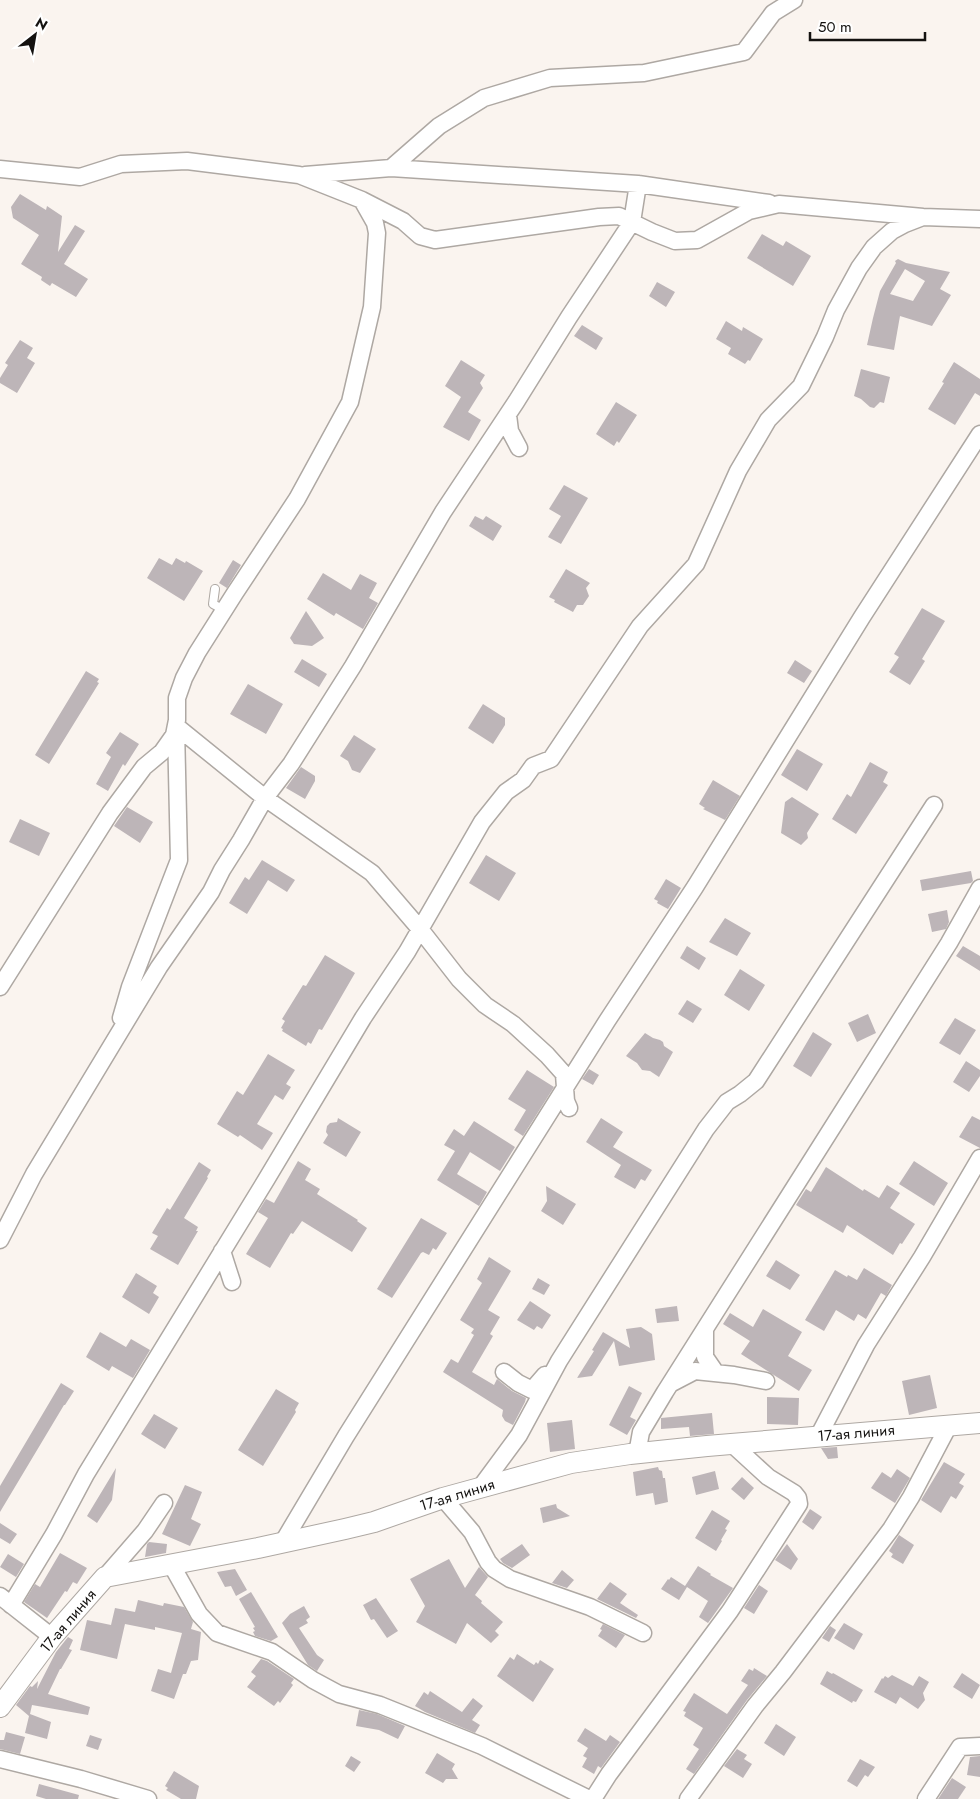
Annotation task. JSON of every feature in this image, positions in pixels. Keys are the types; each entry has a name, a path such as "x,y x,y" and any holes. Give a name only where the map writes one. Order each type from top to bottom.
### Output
{"street":[{"path":"391,168 439,126 484,98 550,78 644,73 744,52 772,13 794,0"},
{"path":"2,174 80,177 120,164 187,161 299,175 391,168 638,184 779,204 923,217 980,219"},
{"path":"299,175 362,200 402,221 420,236 435,240 599,217 619,216 675,241 697,240 749,211 779,204"},
{"path":"0,1240 34,1174 114,1039 159,967 211,892 265,798 290,764 353,666 443,512 632,222 638,184"},
{"path":"114,1039 130,987 179,860 176,726 178,698 184,678 224,610 297,499 350,402 372,307 377,233 375,223 362,200"},
{"path":"52,1637 5,1600 54,1534 90,1466 363,1018 407,952 488,814 506,792 523,780 533,766 551,760 640,626 696,564 738,472 768,420 801,386 836,310 859,268 874,247 892,231 923,217"},
{"path":"508,415 510,431 519,448"},
{"path":"283,1542 346,1436 566,1087 695,887 862,617 980,434"},
{"path":"176,726 265,798 372,873 420,929 459,979 485,1005 512,1024 559,1068 564,1074 566,1101 569,1108"},
{"path":"0,987 110,813 144,767 162,752 174,734 176,726"},
{"path":"480,1488 519,1435 559,1361 706,1129 727,1102 756,1081 934,804"},
{"path":"637,1454 641,1432 670,1384 949,943 980,888"},
{"path":"818,1437 866,1345 922,1257 980,1158"},
{"path":"222,1252 232,1282"},
{"path":"705,1330 705,1357 716,1373"},
{"path":"504,1372 518,1383 532,1390 559,1361"},
{"path":"670,1384 695,1371 766,1381"},
{"name":"17-ая линия","path":"0,1707 52,1637 105,1576 283,1542 374,1522 443,1498 571,1463 732,1444 980,1423"},
{"path":"688,1799 755,1706 794,1658 891,1529 949,1425"},
{"path":"171,1564 199,1614 217,1633 272,1652 313,1680 339,1694 380,1705 482,1746 591,1799 730,1611 799,1504 794,1492 768,1477 732,1444"},
{"path":"443,1498 472,1532 494,1569 510,1578 590,1607 643,1633"},
{"path":"105,1576 145,1531 164,1502"},
{"path":"926,1799 960,1747 980,1746"},
{"path":"0,1759 81,1779 148,1799"}],"lane":[{"path":"215,590 213,604 224,610"}],"building":[{"path":"20,194 46,210 47,206 62,216 58,252 75,225 85,231 64,264 88,279 76,297 52,283 50,286 41,280 42,277 21,264 39,235 13,218 11,207"},
{"path":"762,234 783,246 786,241 811,256 793,286 747,258"},
{"path":"898,259 906,263 950,272 940,289 951,295 932,326 900,316 894,350 867,345 880,291 896,263 895,261","holes":["905,269 925,281 913,301 890,294"]},
{"path":"657,282 675,292 666,307 649,296"},
{"path":"726,321 742,331 743,327 763,339 750,361 748,360 745,364 728,354 731,348 716,339"},
{"path":"582,325 603,338 596,350 574,336"},
{"path":"20,340 33,348 27,358 35,363 17,393 0,383 0,378 8,365 5,363"},
{"path":"461,360 485,375 480,383 483,388 468,412 481,420 469,441 443,427 461,397 445,386"},
{"path":"954,362 980,379 980,396 975,393 955,425 928,409"},
{"path":"861,369 890,377 884,403 880,402 874,408 854,396"},
{"path":"616,402 637,415 619,443 617,441 614,446 596,434"},
{"path":"564,485 588,498 561,544 548,537 561,516 549,509"},
{"path":"475,516 483,520 486,516 502,526 493,541 469,526"},
{"path":"159,558 172,565 176,558 185,563 186,561 203,571 184,601 147,578"},
{"path":"233,560 241,565 227,588 219,583"},
{"path":"566,569 590,583 586,588 589,596 583,605 577,605 573,612 554,602 555,600 549,597"},
{"path":"323,573 351,590 360,574 377,583 369,598 378,603 363,629 336,613 334,616 307,599"},
{"path":"922,608 945,621 922,659 925,661 910,685 889,672 899,657 894,654"},
{"path":"306,611 324,638 312,646 294,644 290,638"},
{"path":"302,659 327,674 319,687 294,672"},
{"path":"795,660 812,671 804,683 787,673"},
{"path":"86,671 99,679 97,682 99,683 49,764 35,755"},
{"path":"248,684 283,704 266,734 230,714"},
{"path":"483,704 505,718 505,725 493,744 468,728"},
{"path":"120,732 139,744 125,766 123,764 108,791 96,784 111,757 106,753"},
{"path":"354,735 376,749 360,773 352,770 348,761 340,756"},
{"path":"797,749 823,764 807,791 781,775"},
{"path":"870,762 888,772 883,782 888,785 856,834 832,819 847,794 851,797"},
{"path":"301,767 315,776 315,781 305,799 286,788"},
{"path":"713,780 740,796 725,820 703,809 705,808 699,804"},
{"path":"792,797 819,814 807,833 808,838 801,845 781,833 785,802"},
{"path":"127,807 153,822 140,843 114,826"},
{"path":"20,819 50,833 39,856 9,842"},
{"path":"486,855 516,873 499,901 469,883"},
{"path":"262,860 295,880 287,892 268,880 247,914 229,903 245,877 249,880"},
{"path":"971,871 973,881 971,883 922,891 920,880"},
{"path":"666,879 681,888 668,909 657,903 658,901 654,899"},
{"path":"947,910 949,922 946,929 932,932 928,914"},
{"path":"725,918 751,933 737,956 709,942"},
{"path":"687,946 706,958 699,970 680,958"},
{"path":"963,946 980,956 980,971 956,956"},
{"path":"325,955 355,973 322,1030 319,1029 311,1044 308,1042 306,1046 282,1031 283,1029 281,1028 285,1021 282,1019 303,985 306,986"},
{"path":"740,969 765,985 749,1011 724,995"},
{"path":"687,1000 702,1009 693,1023 678,1014"},
{"path":"868,1014 876,1033 857,1042 848,1023"},
{"path":"955,1018 976,1030 960,1055 939,1043"},
{"path":"813,1032 832,1044 811,1077 793,1066"},
{"path":"645,1033 663,1042 664,1046 673,1052 659,1077 650,1071 642,1070 637,1063 626,1056"},
{"path":"268,1054 295,1070 286,1084 291,1087 283,1100 275,1095 257,1124 273,1133 262,1150 240,1135 238,1137 217,1124 237,1091 243,1095"},
{"path":"966,1061 980,1070 980,1076 969,1092 953,1082"},
{"path":"589,1069 599,1075 593,1085 582,1079"},
{"path":"527,1070 554,1087 523,1136 514,1130 526,1110 508,1099"},
{"path":"972,1116 980,1120 980,1148 959,1137"},
{"path":"338,1118 361,1132 346,1157 323,1143 328,1135 326,1132 327,1126 330,1123 337,1122"},
{"path":"601,1118 623,1132 613,1147 652,1170 645,1181 641,1179 635,1189 614,1177 621,1165 586,1142"},
{"path":"474,1121 515,1147 500,1171 470,1152 457,1174 487,1192 479,1206 437,1180 455,1151 444,1145 454,1129 464,1136"},
{"path":"298,1161 311,1169 305,1180 320,1189 317,1194 358,1220 367,1228 352,1252 302,1221 293,1234 291,1233 270,1268 246,1254 268,1218 258,1212 266,1199 274,1203"},
{"path":"914,1161 948,1183 934,1206 899,1184"},
{"path":"199,1162 211,1170 184,1218 198,1227 196,1231 198,1231 178,1265 150,1249 158,1236 152,1233 167,1208 170,1210"},
{"path":"826,1167 863,1191 864,1189 879,1198 887,1185 900,1193 890,1208 915,1224 893,1255 847,1225 843,1233 796,1205 806,1189 811,1192"},
{"path":"546,1186 576,1204 563,1225 541,1211 547,1201"},
{"path":"421,1218 447,1233 436,1250 433,1248 429,1255 421,1253 392,1298 377,1289"},
{"path":"489,1257 511,1271 488,1310 500,1317 490,1334 493,1336 472,1372 494,1385 497,1379 512,1391 526,1398 513,1425 505,1421 502,1416 503,1410 443,1372 451,1359 458,1363 474,1335 471,1333 474,1329 460,1320 482,1283 477,1279"},
{"path":"776,1260 800,1275 790,1290 766,1276"},
{"path":"864,1268 892,1285 886,1296 881,1293 866,1319 858,1314 854,1321 836,1310 824,1331 805,1320 835,1270 857,1280"},
{"path":"136,1273 157,1286 153,1293 159,1297 149,1314 122,1297"},
{"path":"538,1278 550,1285 544,1295 532,1289"},
{"path":"530,1301 551,1315 542,1329 537,1326 534,1330 517,1320"},
{"path":"677,1306 679,1321 657,1323 655,1309"},
{"path":"763,1309 802,1332 788,1356 812,1370 799,1391 741,1354 750,1341 723,1324 730,1313 753,1327"},
{"path":"641,1327 652,1334 655,1360 619,1366 614,1341 592,1376 577,1378 594,1351 592,1350 603,1332 630,1348 626,1329"},
{"path":"100,1332 126,1347 131,1339 150,1350 133,1378 112,1366 109,1371 86,1357"},
{"path":"930,1375 937,1408 909,1415 902,1381"},
{"path":"61,1383 74,1391 0,1512 0,1486"},
{"path":"629,1386 642,1393 630,1417 636,1420 627,1435 609,1425"},
{"path":"276,1389 299,1403 295,1410 296,1412 263,1466 238,1450"},
{"path":"767,1397 799,1398 798,1425 767,1424"},
{"path":"712,1413 714,1434 690,1436 689,1427 661,1429 661,1418"},
{"path":"154,1414 178,1428 165,1449 141,1434"},
{"path":"572,1420 575,1449 550,1452 547,1423"},
{"path":"837,1447 838,1458 828,1459 821,1448"},
{"path":"944,1462 965,1474 959,1483 964,1486 956,1499 951,1496 941,1513 921,1500"},
{"path":"658,1467 662,1471 663,1478 665,1478 668,1502 655,1505 653,1493 636,1496 633,1472"},
{"path":"116,1468 112,1500 97,1523 87,1516"},
{"path":"897,1469 910,1478 895,1503 871,1488 882,1472 891,1478"},
{"path":"715,1471 719,1489 696,1495 692,1477"},
{"path":"742,1477 754,1488 744,1500 731,1489"},
{"path":"185,1485 202,1492 191,1519 201,1524 190,1546 162,1534"},
{"path":"556,1504 557,1508 570,1516 543,1523 540,1508"},
{"path":"810,1509 822,1517 813,1530 802,1522"},
{"path":"712,1510 730,1521 716,1551 695,1538"},
{"path":"0,1523 17,1534 10,1544 0,1538"},
{"path":"899,1535 914,1545 903,1564 891,1557 893,1554 889,1551"},
{"path":"149,1542 167,1544 166,1553 145,1557"},
{"path":"522,1544 530,1555 512,1568 503,1563 500,1559"},
{"path":"787,1544 798,1559 791,1570 775,1560"},
{"path":"60,1553 87,1568 77,1584 73,1582 67,1592 65,1591 47,1618 24,1602 35,1584 40,1587"},
{"path":"8,1554 24,1564 16,1577 0,1567"},
{"path":"449,1559 465,1588 479,1567 488,1577 475,1595 482,1601 481,1603 503,1622 495,1631 499,1635 491,1643 467,1623 456,1644 416,1622 425,1606 410,1579"},
{"path":"698,1566 733,1588 708,1623 699,1617 708,1601 687,1587 679,1600 661,1589 671,1577 685,1586"},
{"path":"235,1569 247,1590 236,1596 231,1586 225,1587 217,1572"},
{"path":"562,1570 574,1580 567,1588 552,1583"},
{"path":"610,1582 627,1594 620,1603 638,1615 636,1618 597,1599"},
{"path":"759,1585 768,1591 754,1614 744,1608"},
{"path":"251,1592 278,1637 271,1641 255,1636 253,1628 255,1627 239,1599"},
{"path":"376,1598 398,1631 387,1638 374,1619 371,1620 363,1605"},
{"path":"138,1600 163,1606 164,1603 184,1607 193,1622 191,1629 201,1632 198,1660 191,1661 186,1674 183,1674 174,1699 151,1691 158,1669 171,1673 182,1633 155,1627 155,1630 125,1624 117,1659 80,1650 87,1620 111,1625 115,1608 135,1612"},
{"path":"304,1606 310,1617 306,1620 308,1623 299,1628 317,1655 324,1660 317,1671 308,1665 282,1623 290,1614"},
{"path":"844,1623 863,1634 854,1650 834,1638"},
{"path":"603,1624 625,1635 616,1648 598,1636"},
{"path":"830,1626 836,1630 829,1642 822,1638"},
{"path":"68,1637 73,1640 69,1649 72,1650 48,1694 90,1707 88,1715 32,1705 30,1714 51,1722 47,1739 25,1733 29,1716 16,1705 30,1686 32,1687 38,1681 37,1689 56,1652"},
{"path":"517,1654 534,1665 536,1662 538,1664 540,1660 554,1669 533,1702 497,1676 510,1657 514,1660"},
{"path":"261,1659 294,1679 291,1683 293,1685 280,1703 278,1701 274,1706 247,1687 256,1676 251,1672"},
{"path":"754,1668 767,1676 747,1700 694,1774 686,1769 699,1749 693,1745 703,1728 684,1716 686,1712 683,1711 694,1693 727,1714 748,1685 741,1681 749,1669 753,1671"},
{"path":"827,1671 863,1690 856,1702 853,1701 852,1703 820,1684"},
{"path":"962,1673 980,1685 972,1699 953,1687"},
{"path":"892,1675 913,1686 919,1676 929,1682 923,1693 925,1700 918,1709 900,1697 896,1704 874,1692 882,1678 885,1676 888,1678"},
{"path":"430,1691 462,1712 473,1698 483,1706 472,1720 480,1725 475,1733 415,1706 424,1692 428,1695"},
{"path":"359,1710 377,1714 405,1726 398,1739 379,1730 356,1726"},
{"path":"776,1724 796,1737 784,1756 764,1743"},
{"path":"585,1728 606,1741 610,1735 620,1742 601,1768 598,1766 594,1774 582,1767 587,1758 583,1756 588,1748 577,1741"},
{"path":"6,1732 25,1737 20,1754 0,1749 0,1740 4,1740"},
{"path":"90,1735 102,1739 98,1750 86,1746"},
{"path":"737,1749 747,1755 744,1759 752,1764 743,1778 724,1766"},
{"path":"437,1753 455,1764 452,1769 458,1779 446,1779 443,1783 425,1773"},
{"path":"351,1756 361,1762 354,1772 345,1766"},
{"path":"980,1756 980,1777 967,1775 970,1757"},
{"path":"860,1759 875,1767 868,1777 865,1775 857,1787 847,1781"},
{"path":"174,1771 199,1786 196,1799 181,1799 166,1790 168,1788 165,1786"},
{"path":"952,1778 966,1787 958,1799 938,1799"},
{"path":"39,1784 79,1795 78,1799 46,1799 36,1796"}]}
